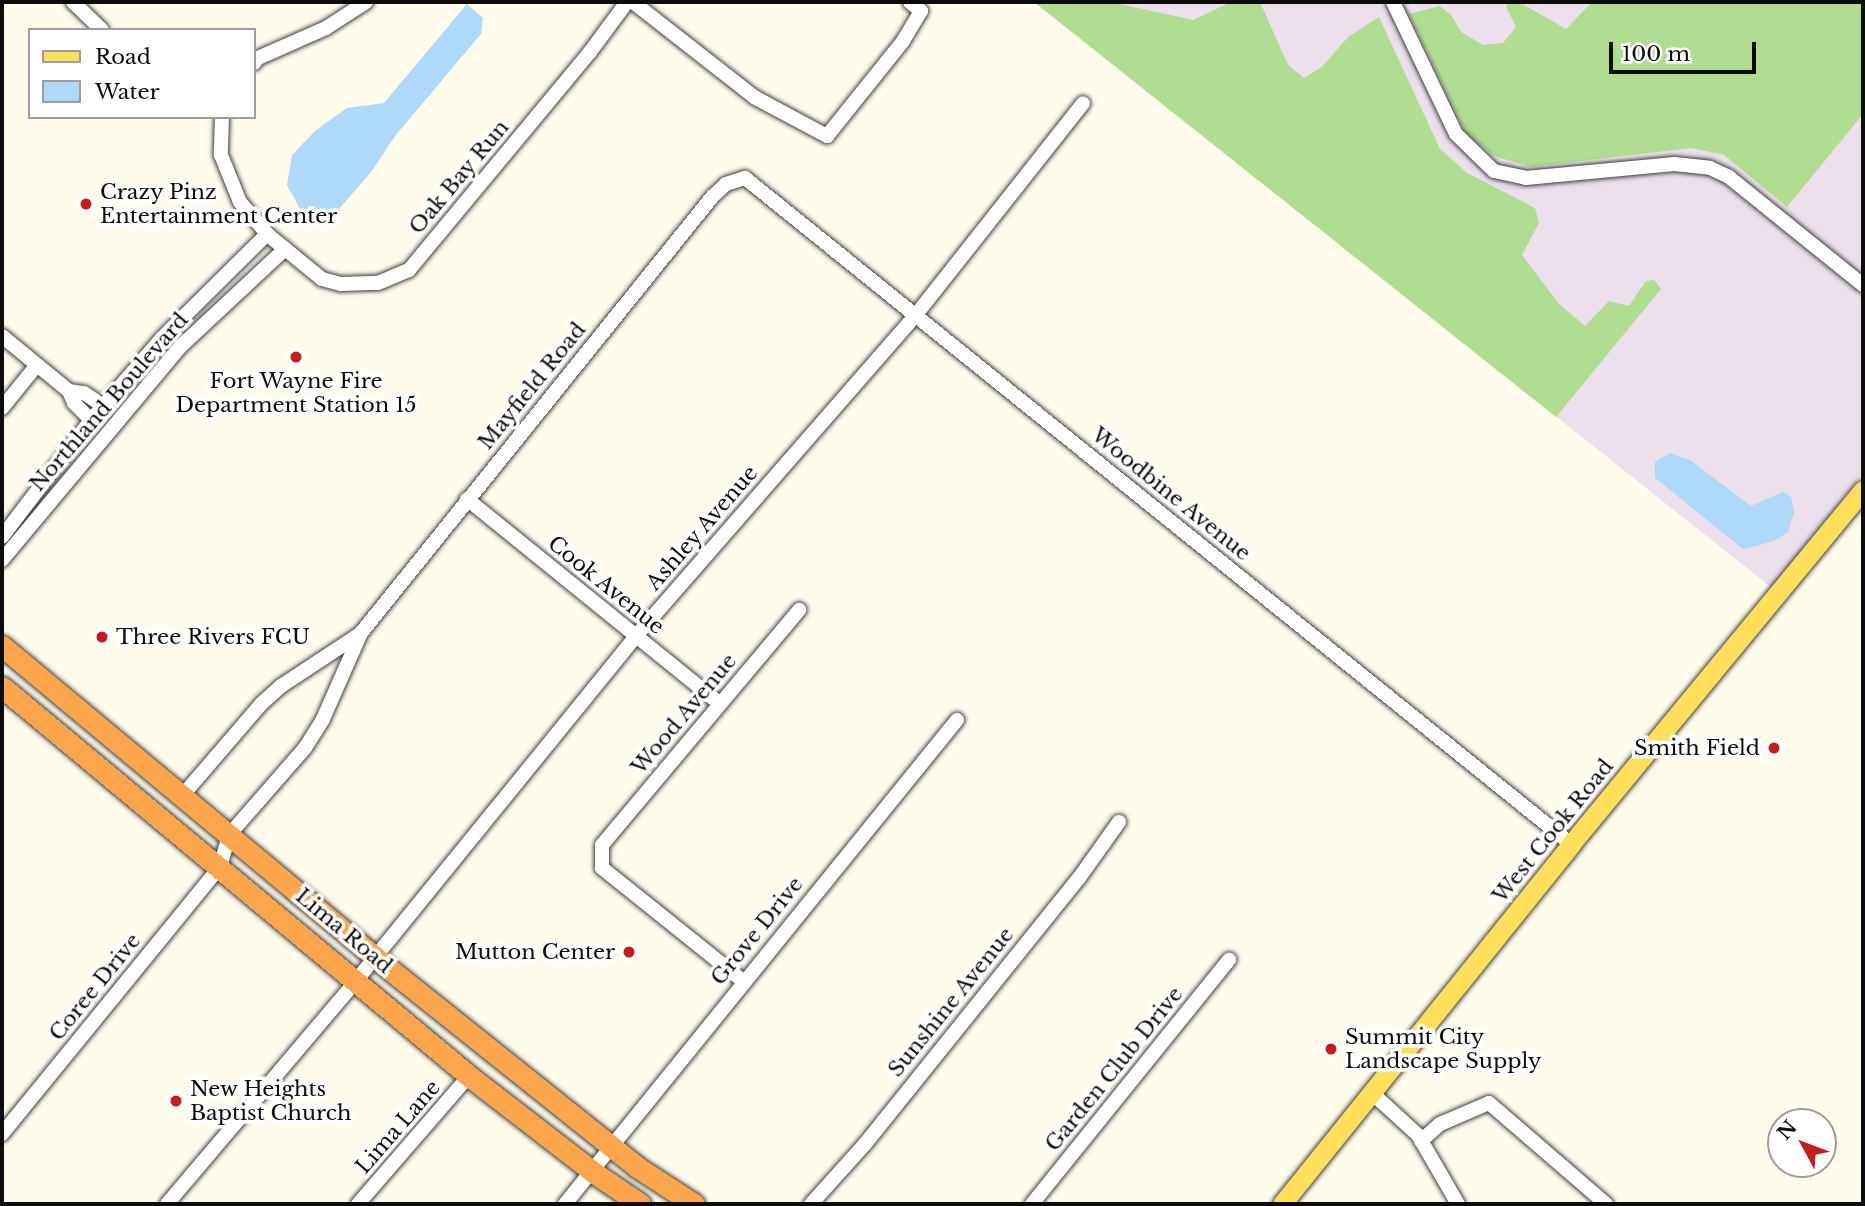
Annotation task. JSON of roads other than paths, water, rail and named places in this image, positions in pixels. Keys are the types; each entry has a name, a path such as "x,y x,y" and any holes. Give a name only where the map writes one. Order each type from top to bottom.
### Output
{"highway":[{"name":"Lima Road","path":"2,646 375,957 611,1146 694,1204"},
{"name":"Lima Road","path":"2,687 469,1076 593,1172 640,1204"}],"main road":[{"name":"West Cook Road","path":"1282,1204 1571,844 1863,490"}],"street":[{"path":"73,2 100,28"},
{"path":"256,61 326,28 366,2"},
{"name":"Oak Bay Run","path":"222,119 221,155 240,202 267,234 322,279 341,284 379,283 409,270 590,52 627,2"},
{"path":"633,2 754,97 827,136 903,41 916,6"},
{"path":"1393,2 1456,134 1475,156 1494,171 1526,178 1674,164 1710,168 1729,177 1863,285"},
{"name":"Ashley Avenue","path":"167,1204 355,982 635,637 915,316 1083,103"},
{"name":"Woodbine Avenue","path":"745,178 1571,844"},
{"name":"Mayfield Road","path":"361,633 712,197 726,184 745,178"},
{"name":"Northland Boulevard","path":"2,537 91,420 162,338 267,234"},
{"name":"Northland Boulevard","path":"2,560 181,345 285,249"},
{"path":"205,295 221,309"},
{"path":"2,336 69,391 74,403 91,420"},
{"path":"2,408 37,365"},
{"path":"69,391 84,393 103,406"},
{"name":"Cook Avenue","path":"467,499 719,703"},
{"name":"Wood Avenue","path":"743,981 602,867 602,845 799,610"},
{"path":"182,796 261,704 281,686 361,633"},
{"path":"220,867 229,835 305,748 323,719 361,633"},
{"name":"Grove Drive","path":"565,1204 957,720"},
{"name":"Sunshine Avenue","path":"811,1204 865,1144 1079,878 1119,821"},
{"name":"Coree Drive","path":"2,1134 220,867"},
{"name":"Garden Club Drive","path":"1032,1204 1228,960"},
{"name":"Lima Lane","path":"358,1204 469,1076"},
{"path":"1372,1093 1421,1141 1458,1204"},
{"path":"1421,1141 1450,1118 1489,1103 1606,1204"}],"water":[{"path":"467,4 483,18 481,34 395,136 372,171 332,217 319,220 300,209 287,185 292,155 316,130 347,108 384,103"},
{"path":"1670,453 1690,460 1751,506 1783,492 1791,497 1794,513 1788,532 1774,541 1743,549 1655,478 1655,462"}],"place":[{"name":"Crazy Pinz Entertainment Center","path":"86,204"},
{"name":"Fort Wayne Fire Department Station 15","path":"296,357"},
{"name":"Three Rivers FCU","path":"102,637"},
{"name":"Smith Field","path":"1774,748"},
{"name":"Mutton Center","path":"629,952"},
{"name":"Summit City Landscape Supply","path":"1331,1049"},
{"name":"New Heights Baptist Church","path":"176,1101"}]}
